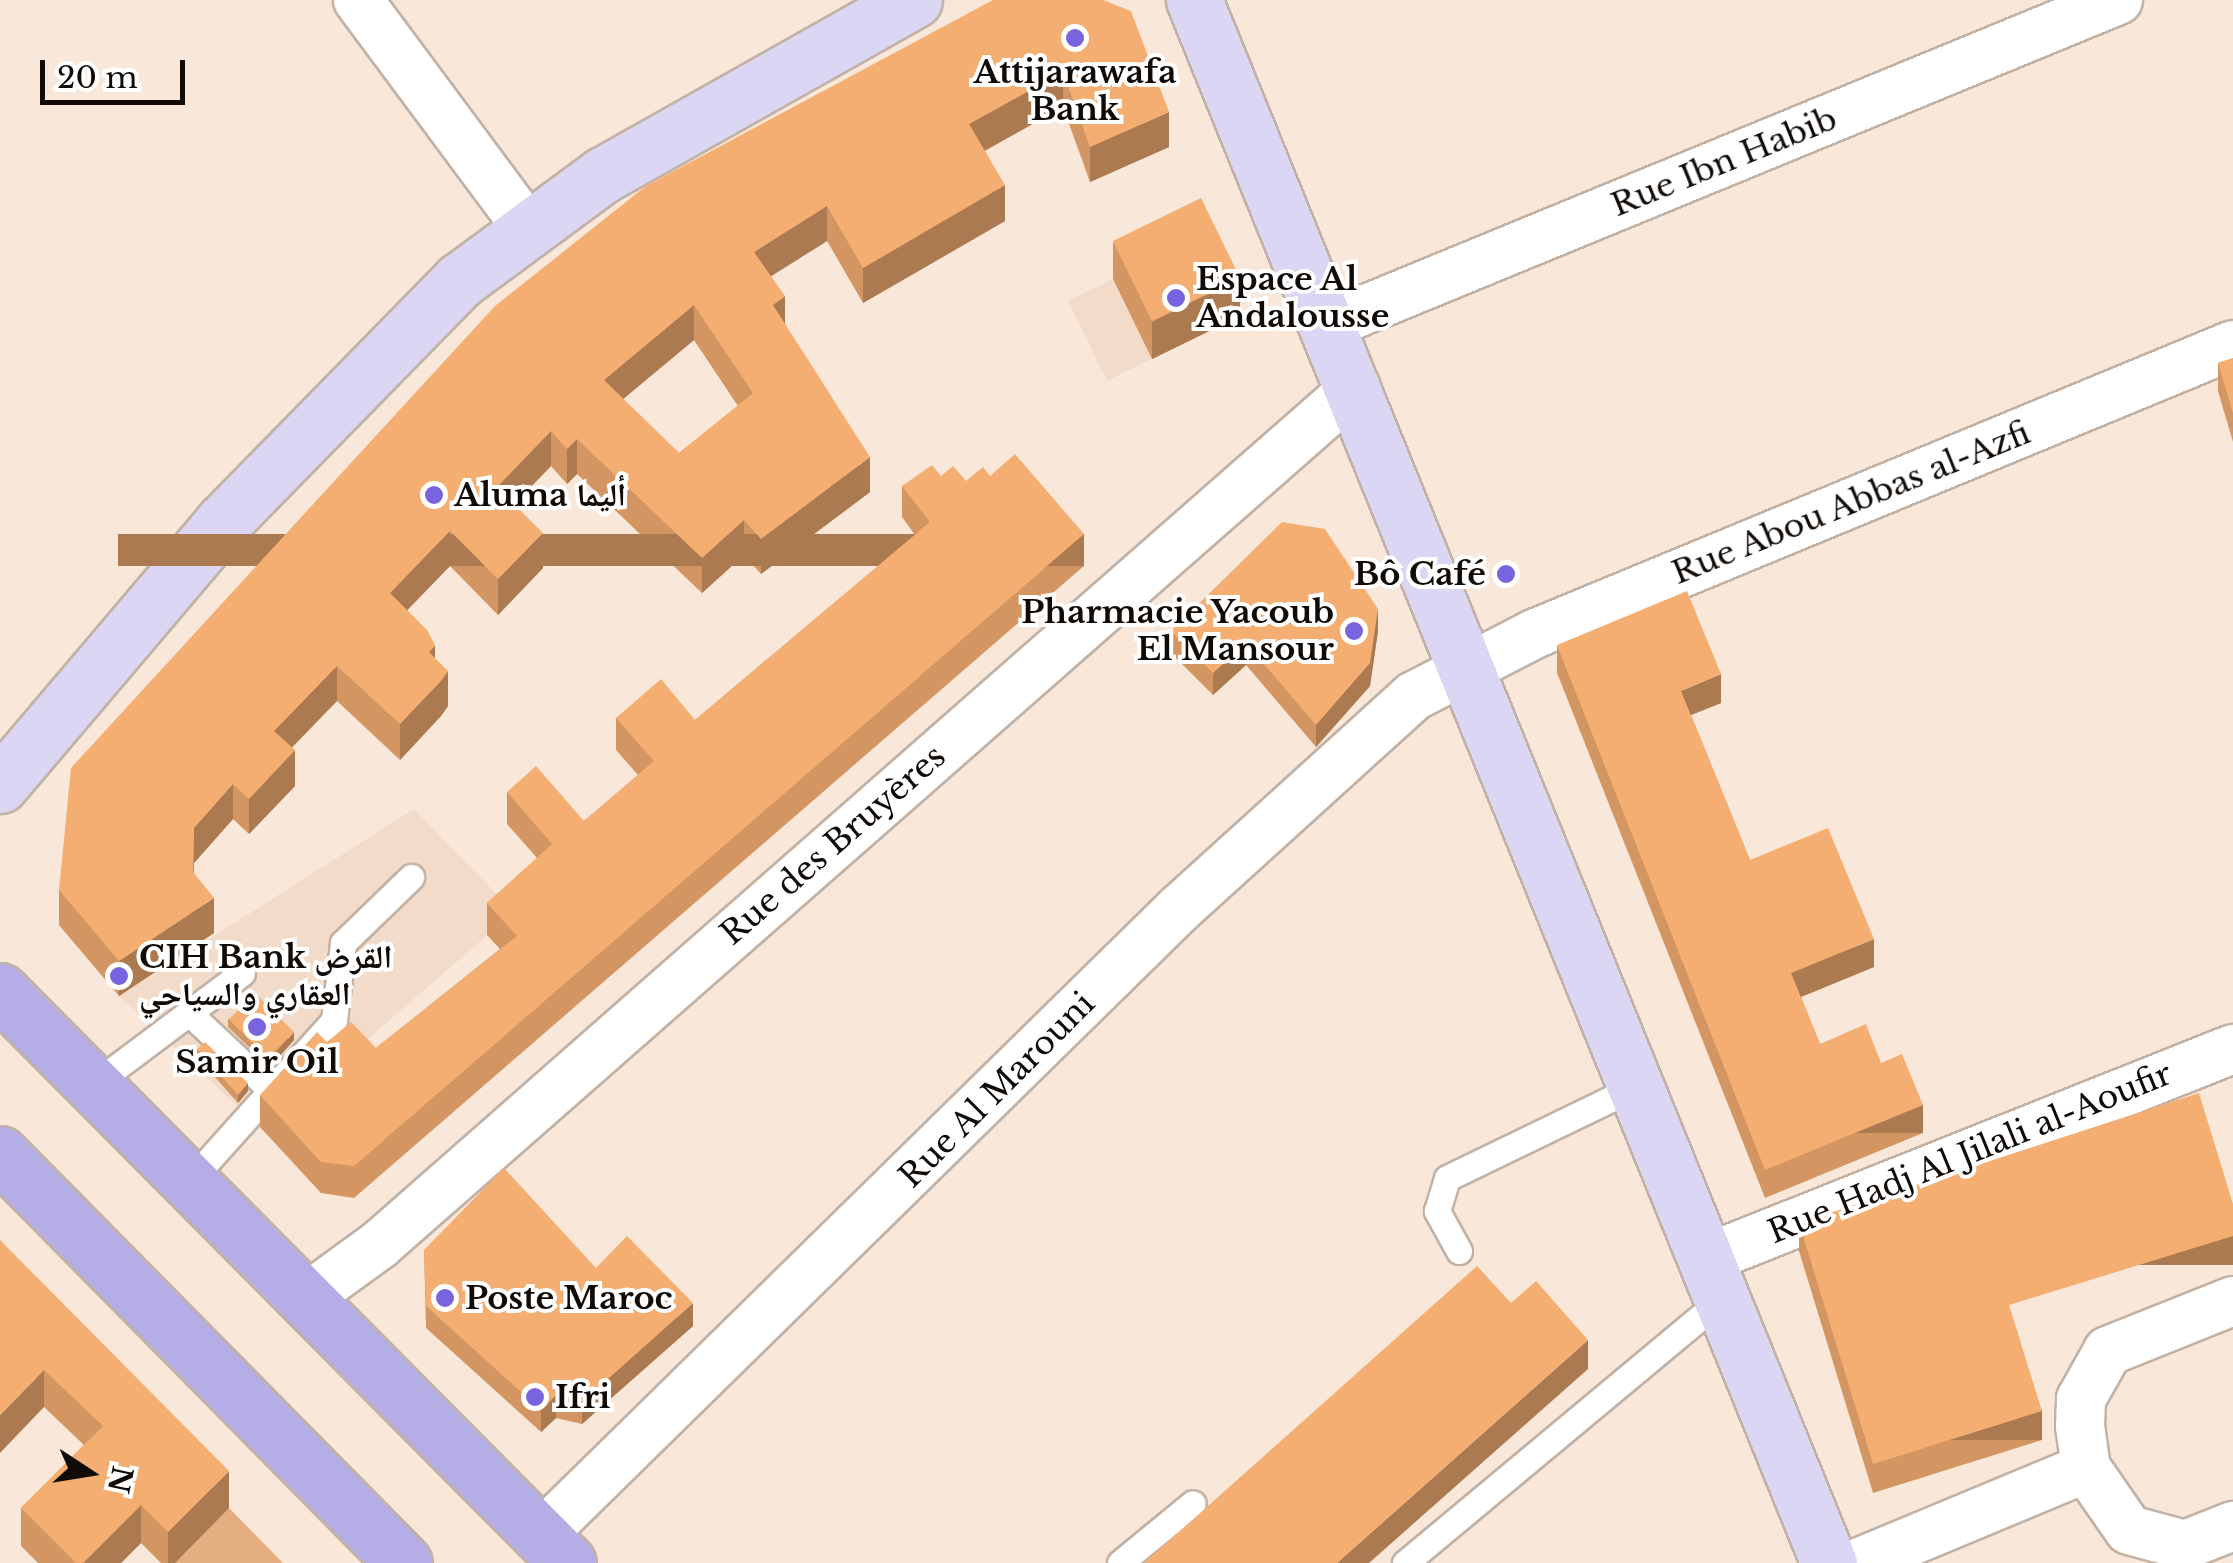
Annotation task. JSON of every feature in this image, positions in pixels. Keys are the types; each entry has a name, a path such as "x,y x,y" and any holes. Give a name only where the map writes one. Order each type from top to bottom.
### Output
{"main road":[{"path":"0,785 286,452 526,226 745,89 914,0"},
{"path":"1194,0 1468,662 1829,1563"},
{"path":"0,992 90,1087 554,1549"},
{"path":"0,1154 404,1563"}],"street":[{"path":"358,0 526,226"},
{"name":"Rue Ibn Habib","path":"1330,324 2118,0"},
{"name":"Rue Abou Abbas al-Azfi","path":"1468,662 2233,345"},
{"name":"Rue des Bruyères","path":"306,1298 380,1245 1356,387"},
{"name":"Rue Al Marouni","path":"554,1549 1178,908 1414,696 1468,662"},
{"name":"Rue Hadj Al Jilali al-Aoufir","path":"1716,1277 2233,1049"},
{"path":"2233,1301 2108,1351 2082,1399 2086,1468 2129,1530 2156,1543 2185,1545 2233,1526"},
{"path":"1858,1563 2086,1468"}],"lane":[{"path":"188,1183 334,1020 342,943 411,877"},
{"path":"90,1087 242,973"},
{"path":"189,1013 271,1090"},
{"path":"1459,1251 1437,1211 1447,1178 1638,1086"},
{"path":"1405,1563 1716,1277"},
{"path":"1120,1563 1193,1504"}],"shaded area":[{"name":"Espace Al Andalousse","path":"1201,236 1240,316 1107,381 1068,301"},
{"path":"414,809 514,912 263,1130 119,996"},
{"path":"229,1508 283,1563 175,1563"}],"building":[{"path":"993,0 1103,0 1131,11 1169,112 1090,147 1063,72 969,124 1005,185 863,268 827,206 754,252 785,296 773,305 870,457 761,539 744,520 702,558 577,439 567,449 551,431 497,487 543,533 498,579 450,531 390,593 427,630 435,645 429,652 448,671 441,681 400,724 337,666 274,731 295,750 249,799 233,784 194,828 193,872 214,898 119,961 59,890 71,768 495,306 646,186","holes":["694,305 753,393 679,453 604,380"]},
{"path":"1201,198 1240,278 1152,321 1113,241"},
{"path":"2233,358 2233,413 2218,363"},
{"path":"1015,454 1084,534 354,1166 321,1162 260,1095 317,1032 327,1042 351,1022 376,1048 517,936 487,903 552,844 507,792 536,766 584,821 654,761 616,718 661,679 695,720 930,522 902,486 932,465 941,476 953,466 966,481 983,467 990,476"},
{"path":"1282,522 1325,529 1378,609 1370,663 1316,725 1246,643 1213,673 1171,631"},
{"path":"1687,591 1721,674 1681,691 1750,860 1828,828 1874,939 1791,973 1820,1044 1866,1024 1881,1063 1902,1054 1923,1105 1765,1170 1557,645"},
{"path":"255,993 294,1032 268,1058 229,1019"},
{"path":"205,1042 248,1083 238,1095 197,1049"},
{"path":"2199,1093 2233,1204 2233,1236 2009,1305 2042,1411 1873,1464 1799,1223"},
{"path":"504,1168 596,1268 627,1236 693,1303 582,1402 556,1395 541,1410 426,1306 424,1250"},
{"path":"0,1240 229,1471 168,1532 141,1505 83,1563 76,1563 21,1508 103,1426 44,1370 0,1415"},
{"path":"1477,1266 1511,1303 1536,1281 1588,1340 1337,1563 1144,1563"}],"place":[{"name":"Attijarawafa Bank","path":"1075,38"},
{"name":"Espace Al Andalousse","path":"1176,298"},
{"name":"Aluma أليما","path":"434,495"},
{"name":"Bô Café","path":"1506,574"},
{"name":"Pharmacie Yacoub El Mansour","path":"1354,631"},
{"name":"CIH Bank القرض العقاري والسياحي","path":"119,976"},
{"name":"Samir Oil","path":"257,1027"},
{"name":"Poste Maroc","path":"445,1298"},
{"name":"Ifri","path":"535,1397"}]}
